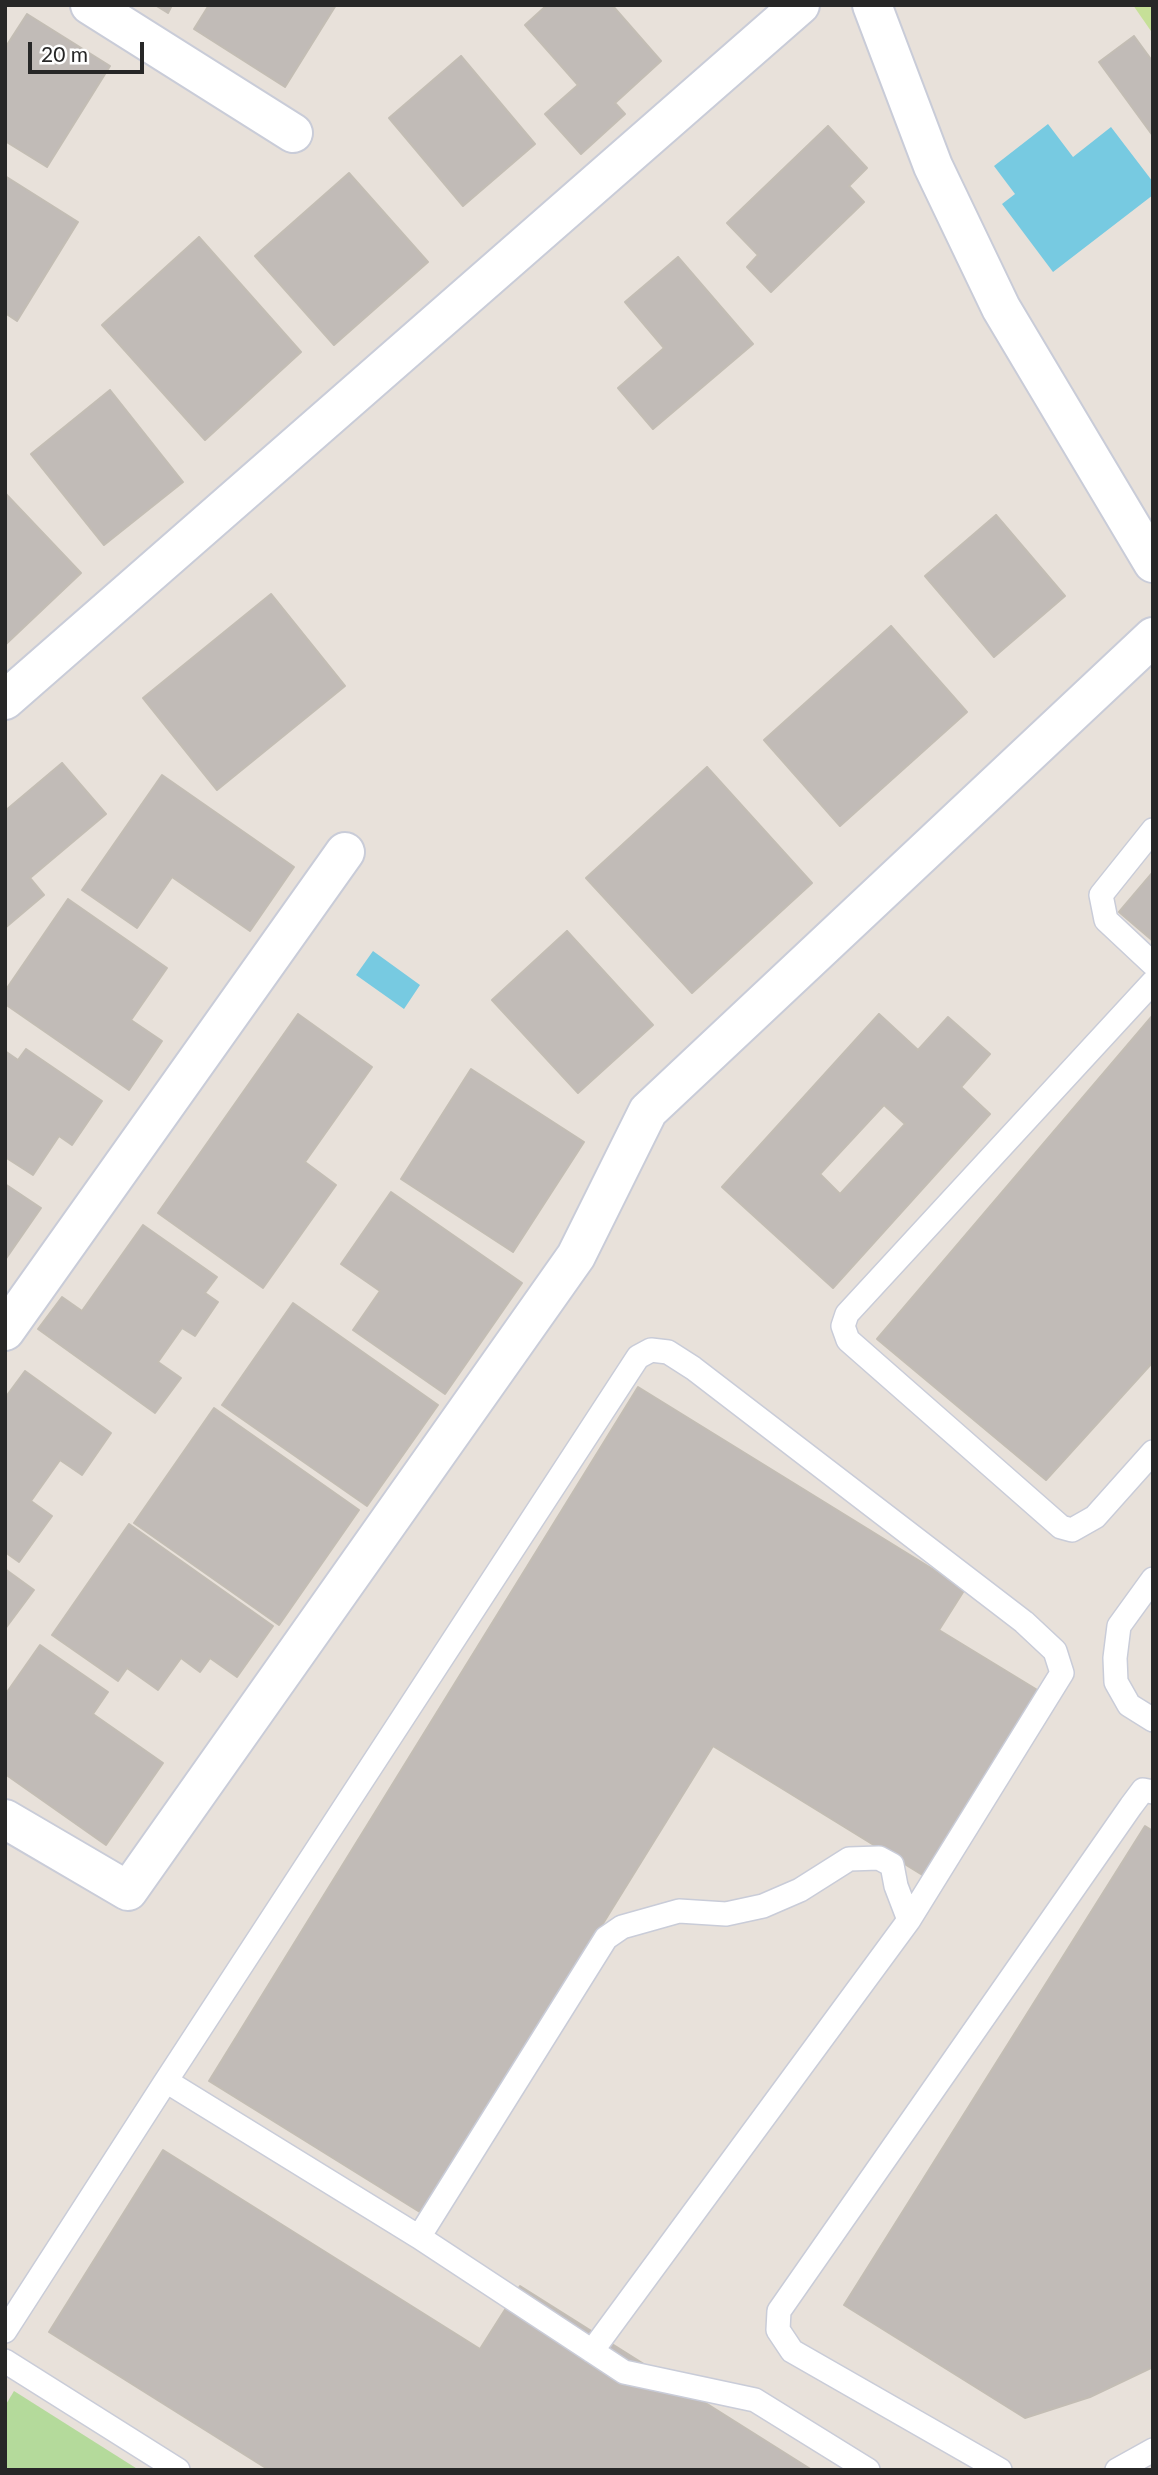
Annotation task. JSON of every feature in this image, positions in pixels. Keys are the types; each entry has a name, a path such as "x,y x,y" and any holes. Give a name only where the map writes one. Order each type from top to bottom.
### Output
{"street":[{"path":"90,5 293,133"},
{"path":"5,700 800,5"},
{"path":"872,5 933,166 1001,309 1153,563"},
{"path":"5,1819 128,1891 576,1256 648,1111 1153,637"},
{"path":"5,1331 345,852"}],"lane":[{"path":"1153,830 1101,895 1106,919 1153,964"},
{"path":"1153,982 847,1314 843,1326 848,1340 1061,1527 1072,1530 1095,1517 1153,1452"},
{"path":"5,2331 638,1357 651,1350 668,1352 693,1368 1024,1622 1055,1651 1062,1673 909,1920 592,2351"},
{"path":"1153,1579 1119,1626 1115,1658 1116,1682 1129,1705 1153,1720"},
{"path":"1000,2470 792,2351 778,2330 779,2311 1131,1806 1143,1790 1153,1792"},
{"path":"419,2237 606,1938 622,1927 679,1911 726,1914 763,1906 800,1890 849,1859 879,1858 892,1865 895,1886 909,1920"},
{"path":"166,2081 419,2237 624,2372 755,2400 868,2470"},
{"path":"5,2361 178,2470"},
{"path":"1117,2470 1153,2450"}],"green space":[{"path":"1133,5 1153,5 1153,34"},
{"path":"14,2391 139,2470 5,2470 5,2406"}],"water":[{"path":"1048,124 1073,157 1111,127 1153,182 1153,195 1053,272 1002,204 1015,194 994,166"},
{"path":"373,951 420,985 404,1009 356,975"}],"building":[{"path":"155,5 172,5 168,13"},
{"path":"209,5 336,5 285,87 194,29"},
{"path":"547,5 612,5 661,61 615,103 625,114 581,154 545,114 578,85 525,25"},
{"path":"27,14 110,66 47,167 5,141 5,48"},
{"path":"1134,36 1153,62 1153,136 1099,62"},
{"path":"461,56 535,144 463,206 389,118"},
{"path":"828,126 867,168 849,186 864,202 771,292 747,267 758,255 727,223"},
{"path":"349,173 428,262 334,345 255,256"},
{"path":"5,176 78,222 17,321 5,313"},
{"path":"199,237 301,352 205,440 102,325"},
{"path":"678,257 753,344 653,429 618,388 664,348 625,302"},
{"path":"110,390 183,482 104,545 31,454"},
{"path":"5,493 81,573 5,645"},
{"path":"996,515 1065,596 994,657 925,576"},
{"path":"271,594 345,686 217,790 143,698"},
{"path":"891,626 967,712 840,826 764,740"},
{"path":"62,763 106,814 30,878 44,895 5,928 5,811"},
{"path":"707,767 812,883 692,993 586,878"},
{"path":"162,775 294,867 250,931 172,877 137,928 82,890"},
{"path":"1153,872 1153,941 1119,912"},
{"path":"68,899 167,968 131,1020 162,1041 129,1090 5,1004 5,991"},
{"path":"567,931 653,1025 578,1093 492,1000"},
{"path":"298,1014 372,1067 305,1162 336,1185 263,1288 158,1213"},
{"path":"879,1014 918,1050 948,1017 990,1054 961,1087 990,1114 833,1288 722,1187","holes":["884,1105 905,1124 840,1194 820,1174"]},
{"path":"1153,1015 1153,1362 1046,1480 877,1339"},
{"path":"26,1049 102,1101 72,1145 59,1136 33,1175 5,1157 5,1051 18,1060"},
{"path":"471,1069 584,1142 513,1252 401,1179"},
{"path":"5,1184 41,1208 5,1260"},
{"path":"391,1192 522,1283 445,1394 353,1330 380,1291 341,1264"},
{"path":"143,1225 217,1277 205,1293 218,1302 195,1336 182,1328 158,1362 181,1378 155,1413 38,1329 62,1297 82,1311"},
{"path":"293,1303 438,1405 367,1506 222,1405"},
{"path":"25,1371 111,1433 82,1475 60,1460 31,1501 52,1516 19,1562 5,1552 5,1398"},
{"path":"638,1387 965,1589 939,1630 1039,1691 924,1876 713,1746 423,2214 209,2081"},
{"path":"214,1408 359,1510 279,1625 134,1523"},
{"path":"129,1524 273,1626 237,1677 210,1658 200,1672 181,1658 158,1690 127,1668 118,1681 52,1635"},
{"path":"5,1569 34,1590 5,1629"},
{"path":"40,1645 108,1692 93,1714 163,1763 106,1845 5,1774 5,1695"},
{"path":"1145,1826 1153,1831 1153,2367 1090,2397 1025,2418 844,2305"},
{"path":"163,2150 480,2349 520,2286 812,2470 269,2470 49,2332"}]}
